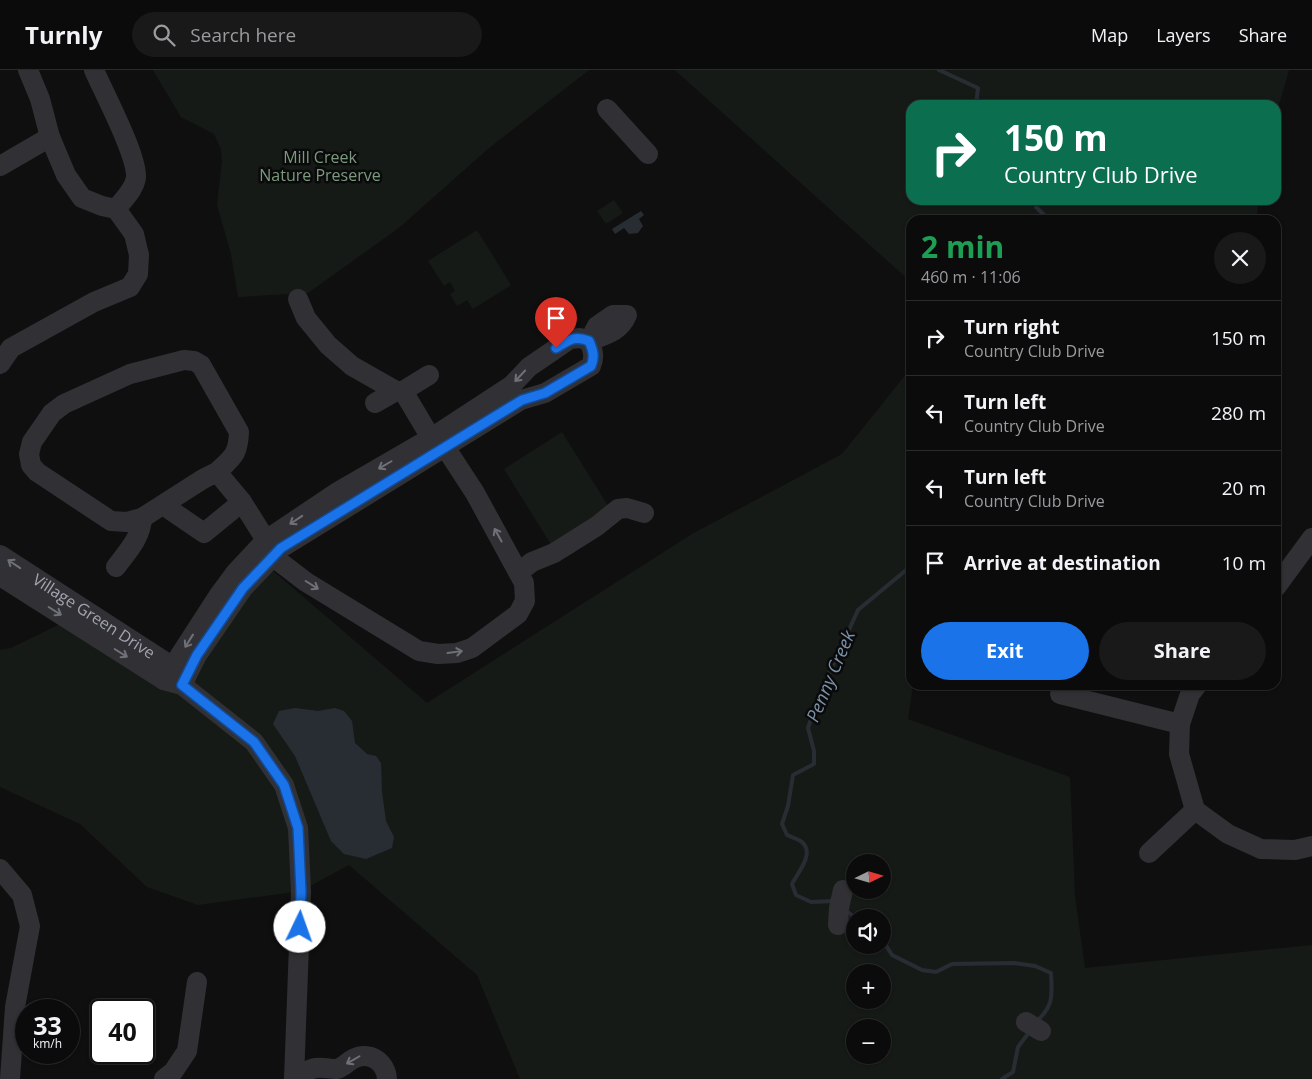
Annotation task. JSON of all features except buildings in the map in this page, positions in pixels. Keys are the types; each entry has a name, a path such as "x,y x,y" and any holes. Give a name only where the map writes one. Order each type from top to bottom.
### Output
{"street":[{"path":"0,364 11,348 94,302 130,287 138,274 139,255 134,234 116,209 82,198 66,175 50,137 40,99 28,70"},
{"path":"94,70 133,157 136,178 129,194 116,209"},
{"path":"607,109 648,154"},
{"path":"0,166 50,137"},
{"path":"217,472 242,502 269,548 306,582 418,652 457,653 472,648 518,614 525,601 524,583 519,572 475,494 400,391 352,366 328,345 306,318 298,299"},
{"path":"173,677 219,595 236,572 269,548 336,493 438,443 522,400 545,393 591,366 594,360 593,350 589,341 580,338 570,339 529,367 512,385 438,443"},
{"path":"184,360 194,361 201,365 238,432 238,444 235,454 217,472 163,505 142,518 126,522 112,520 37,472 31,465 29,454 32,442 52,412 64,404 130,374 184,360"},
{"path":"374,403 429,375"},
{"path":"163,505 204,533 242,502"},
{"path":"519,572 532,562 554,553 597,526 618,510 627,508 644,513"},
{"path":"116,567 137,539 142,528 142,518"},
{"path":"1281,580 1312,538"},
{"name":"Village Green Drive","path":"0,554 173,677 254,742 284,785 298,828 301,891 296,1078"},
{"name":"Village Green Drive","path":"0,576 173,677"},
{"path":"1194,690 1190,694 1180,724 1179,754 1195,810 1228,834 1261,849 1295,850 1312,846"},
{"path":"1060,694 1180,724"},
{"path":"1150,853 1195,810"},
{"path":"0,869 22,895 30,926 14,1007 10,1079"},
{"path":"838,925 843,890"},
{"path":"164,1079 172,1072 187,1051 197,982"},
{"path":"296,1078 314,1068 337,1069 353,1059 368,1056 381,1063 386,1071 387,1079"}],"green space":[{"name":"Mill Creek Nature Preserve","path":"153,70 589,70 489,148 400,227 308,293 238,297 231,254 217,205 222,161 221,149 214,134 181,117"},
{"path":"675,70 1289,70 1280,100 906,100 906,205 1258,205 1257,215 906,215 906,278"},
{"path":"614,200 623,213 606,224 597,211"},
{"path":"477,230 511,285 473,309 467,300 457,306 450,294 455,291 450,282 444,286 428,261"},
{"path":"906,374 906,690 912,690 908,719 1070,777 1075,896 1085,968 1312,945 1312,1079 520,1079 477,975 349,865 301,891 198,905 147,887 80,824 0,787 0,650 11,648 68,620 164,680 265,564 427,703 692,534 842,454"},
{"path":"562,432 610,509 552,546 504,469"}],"shaded area":[{"path":"641,211 644,215 639,219 643,226 638,233 629,234 624,228 615,234 612,229"},
{"path":"295,708 318,711 335,708 344,711 352,721 355,743 367,754 376,756 381,763 386,821 394,837 392,848 366,859 344,854 331,841 295,756 273,724 279,711"}],"waterway":[{"name":"Penny Creek","path":"939,70 978,88 977,100"},
{"name":"Penny Creek","path":"1037,205 1036,207 1044,215"},
{"name":"Penny Creek","path":"834,901 811,902 796,895 792,884 804,863 807,852 802,842 787,835 782,824 788,806 793,775 814,764 814,751 808,728 818,698 858,610 906,570"},
{"name":"Penny Creek","path":"891,953 922,970 936,972 952,964 1014,963 1035,966 1051,973 1051,999 1043,1015 1037,1021"},
{"name":"Penny Creek","path":"1002,1079 1013,1072 1018,1047 1030,1031"}],"route":[{"path":"300,927 301,891 298,828 284,785 254,742 182,685 197,655 243,588 281,548 522,400 545,393 591,366 594,360 593,350 589,341 580,338 570,339 556,348"}]}
